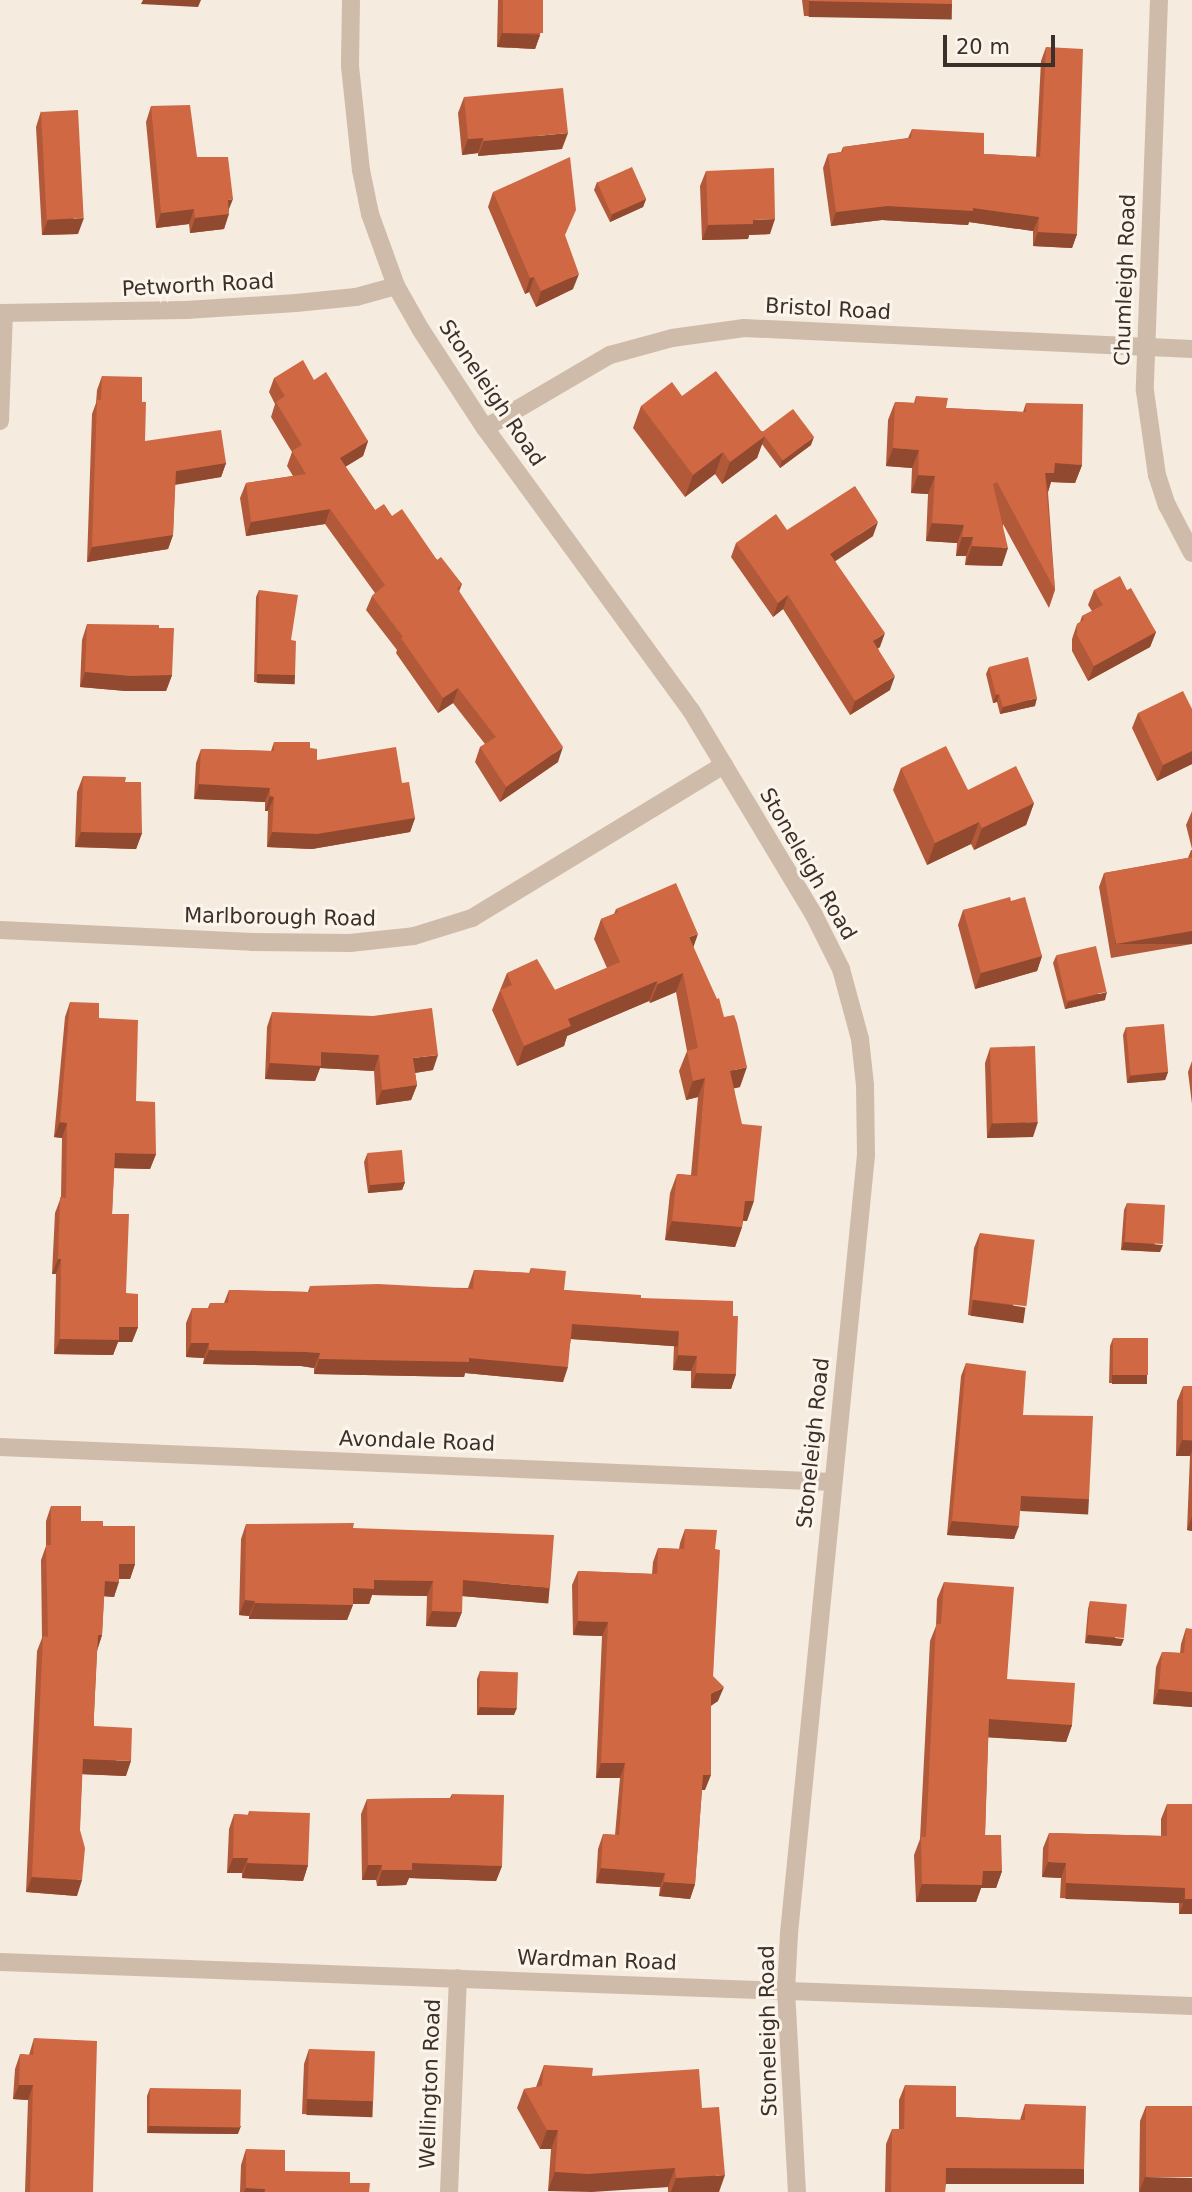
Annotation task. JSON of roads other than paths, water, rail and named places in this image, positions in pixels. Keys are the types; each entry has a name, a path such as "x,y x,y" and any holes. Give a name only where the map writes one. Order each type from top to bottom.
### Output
{"street":[{"name":"Stoneleigh Road","path":"351,0 350,66 361,170 370,214 396,286 421,330 485,428 692,712 814,915 841,968 860,1039 865,1085 866,1155 789,1934 786,1990 797,2192"},
{"name":"Chumleigh Road","path":"1159,0 1145,391 1157,475 1167,505 1192,554"},
{"name":"Petworth Road","path":"2,314 186,310 296,303 356,297 396,286"},
{"path":"0,421 2,314"},
{"name":"Bristol Road","path":"485,428 610,355 672,338 744,328 1192,349"},
{"name":"Marlborough Road","path":"0,930 252,942 350,943 414,936 472,918 724,765"},
{"name":"Avondale Road","path":"0,1447 832,1482"},
{"name":"Wardman Road","path":"0,1962 1192,2006"},
{"name":"Wellington Road","path":"449,2192 458,1978"}]}
